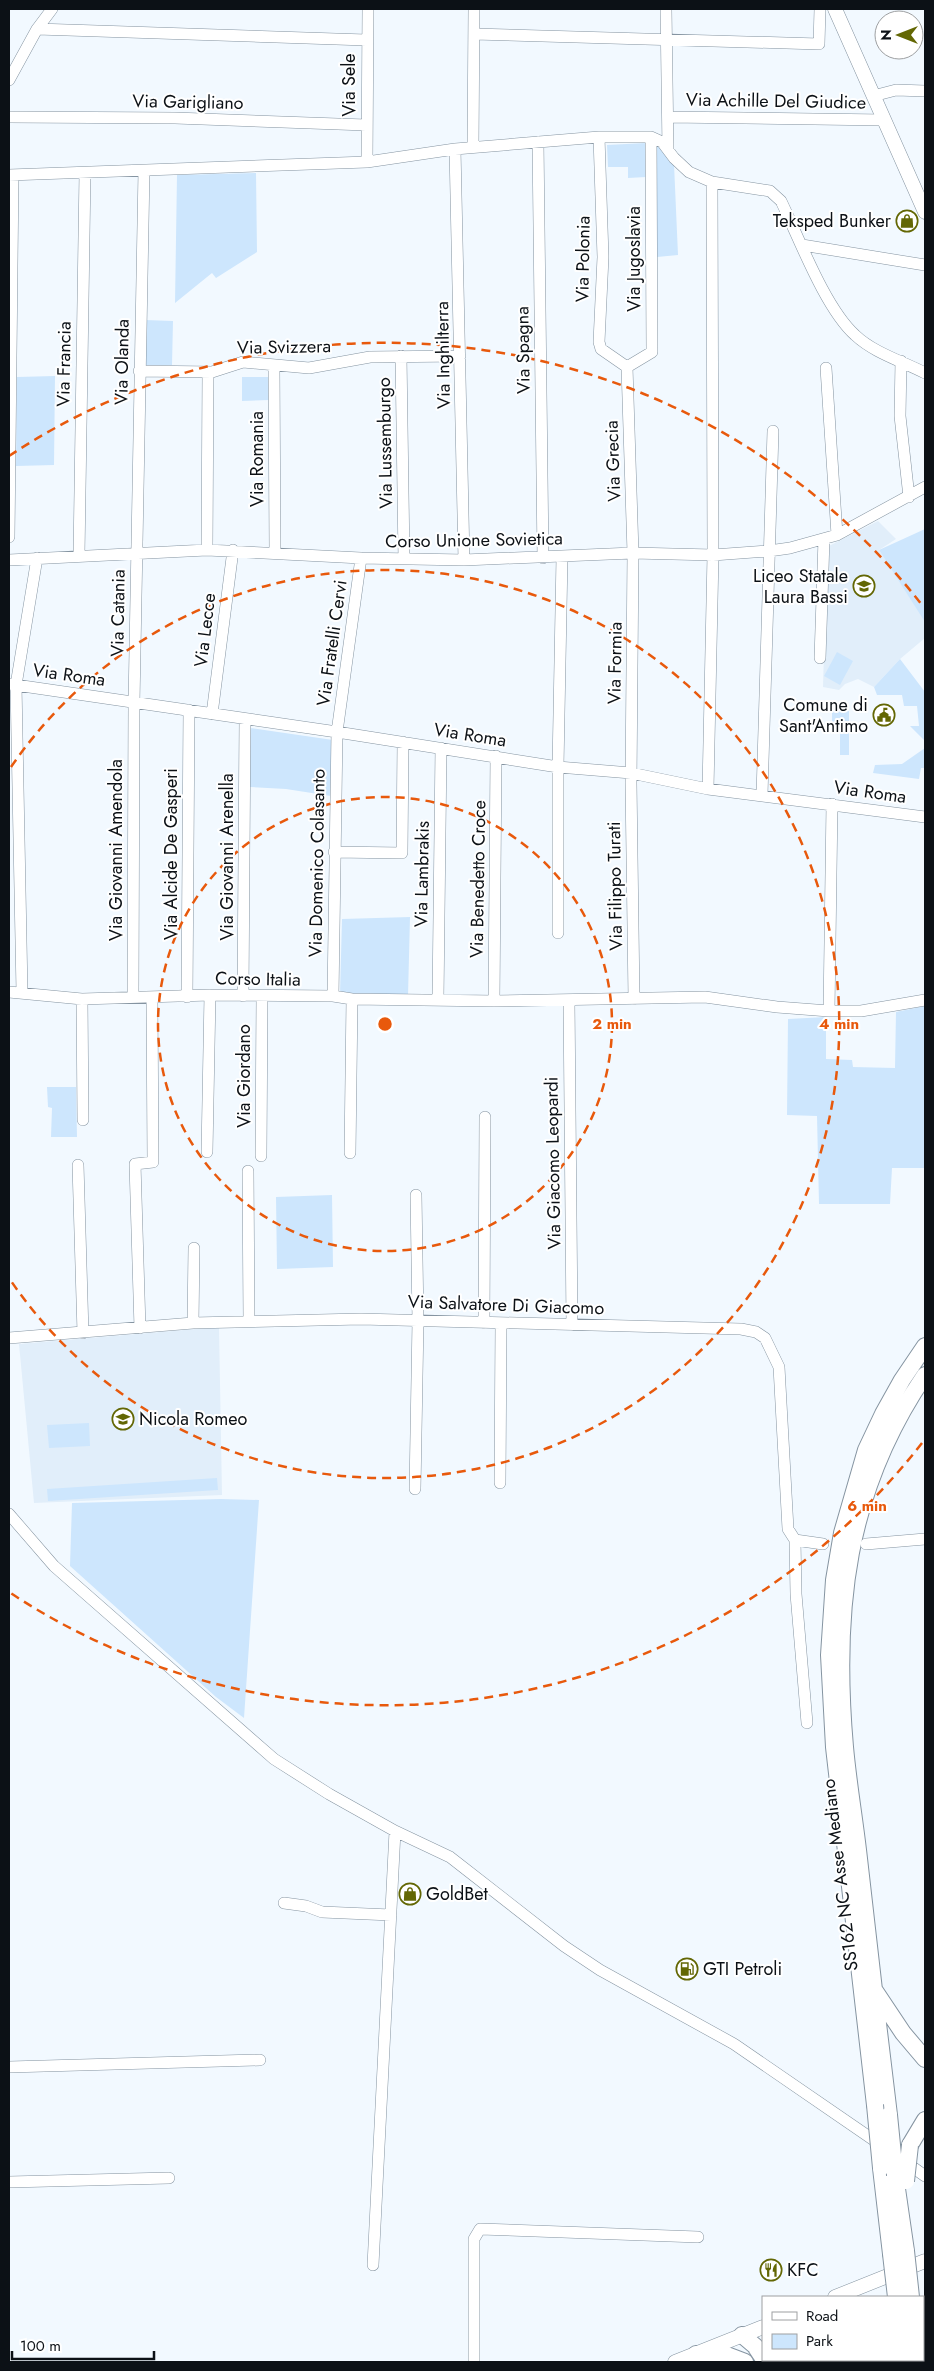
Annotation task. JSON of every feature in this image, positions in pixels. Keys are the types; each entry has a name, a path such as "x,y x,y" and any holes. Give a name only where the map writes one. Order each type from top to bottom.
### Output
{"highway":[{"path":"874,1451 883,1414 902,1380 925,1346"},
{"path":"874,1451 925,1375"},
{"name":"SS162 NC Asse Mediano","path":"874,1451 856,1525 846,1578 841,1654 845,1747 894,2175 898,2252 896,2296"},
{"name":"SS162 NC Asse Mediano","path":"874,1451 842,1533 834,1580 828,1655 834,1747 874,2105 894,2175 903,2227 898,2252 911,2296"},
{"path":"873,1989 903,2032 925,2059"},
{"path":"894,2175 925,2120"},
{"path":"741,2336 755,2346 762,2358"},
{"path":"741,2336 741,2349 747,2362"},
{"path":"696,2354 724,2354 747,2362"}],"main road":[{"path":"835,9 925,212"},
{"path":"837,2296 925,2261"},
{"path":"674,2362 762,2327"}],"street":[{"path":"9,80 37,29 52,9"},
{"name":"Via Sele","path":"367,162 366,40 368,9"},
{"path":"472,147 474,9"},
{"path":"666,9 668,150"},
{"path":"474,34 819,44 820,9"},
{"path":"37,29 366,40"},
{"path":"873,96 896,90 925,91"},
{"name":"Via Garigliano","path":"9,117 176,118 366,125"},
{"name":"Via Achille Del Giudice","path":"668,117 884,120"},
{"path":"9,536 11,175 85,174 367,162 472,147 599,136 651,137 662,142 689,172 712,182 770,191 781,201 837,315 855,335 876,350 925,373"},
{"name":"Via Polonia","path":"599,136 603,256 599,342 601,349 627,367"},
{"name":"Via Jugoslavia","path":"627,367 652,352 651,137"},
{"name":"Via Spagna","path":"538,142 543,558"},
{"name":"Via Inghilterra","path":"455,149 464,560"},
{"name":"Via Olanda","path":"137,554 144,171"},
{"name":"Via Francia","path":"79,556 85,174"},
{"path":"708,789 712,554 712,182"},
{"path":"802,245 925,265"},
{"name":"Via Lussemburgo","path":"401,356 404,559"},
{"name":"Via Svizzera","path":"139,371 208,372 243,362 309,368 370,358 460,356"},
{"path":"901,361 900,416 909,497"},
{"name":"Via Romania","path":"274,366 275,552"},
{"name":"Via Grecia","path":"627,367 633,553"},
{"path":"826,368 838,535"},
{"path":"207,550 208,372"},
{"path":"762,796 773,431"},
{"name":"Corso Unione Sovietica","path":"9,560 207,550 275,552 361,558 464,560 633,553 712,554 769,551 838,535 925,487"},
{"path":"820,658 824,539"},
{"name":"Via Lecce","path":"212,714 232,550"},
{"name":"Via Formia","path":"631,773 633,553"},
{"name":"Via Catania","path":"134,703 137,554"},
{"path":"558,933 558,766 562,557"},
{"path":"22,992 14,915 12,685 37,558"},
{"name":"Via Fratelli Cervi","path":"337,732 361,558"},
{"name":"Via Roma","path":"12,685 558,766 631,773 708,789 925,817"},
{"name":"Via Giovanni Amendola","path":"133,997 134,703"},
{"name":"Via Alcide De Gasperi","path":"188,997 189,710"},
{"name":"Via Giovanni Arenella","path":"243,996 245,719"},
{"name":"Via Domenico Colasanto","path":"333,996 337,732"},
{"path":"334,852 402,853 402,742"},
{"name":"Via Lambrakis","path":"438,1000 440,748"},
{"name":"Via Benedetto Croce","path":"494,1001 496,756"},
{"name":"Via Filippo Turati","path":"631,773 634,999"},
{"path":"829,1011 832,804"},
{"name":"Corso Italia","path":"9,992 82,999 210,995 333,996 352,999 494,1001 705,997 776,1007 829,1011 861,1011 925,1000"},
{"path":"207,1152 210,995"},
{"name":"Via Giordano","path":"261,1156 262,996"},
{"path":"140,1328 135,1164 153,1162 152,998"},
{"path":"82,999 83,1120"},
{"path":"350,1153 352,999"},
{"name":"Via Giacomo Leopardi","path":"569,1000 572,1325"},
{"path":"484,1323 485,1117"},
{"path":"78,1165 83,1334"},
{"path":"248,1171 249,1321"},
{"path":"415,1489 418,1321 416,1195"},
{"path":"194,1248 194,1323"},
{"name":"Via Salvatore Di Giacomo","path":"9,1338 83,1334 194,1323 361,1319 741,1329 756,1332 766,1338 779,1367 788,1529 795,1540 796,1594 807,1723"},
{"path":"500,1483 501,1324"},
{"path":"9,1514 54,1566 274,1758 329,1794 395,1831 450,1857 564,1946 600,1970 734,2044 837,2113 925,2176"},
{"path":"795,1540 823,1544"},
{"path":"866,1544 925,1540"},
{"path":"373,2265 395,1831"},
{"path":"284,1903 306,1906 322,1912 391,1915"},
{"path":"9,2068 260,2060"},
{"path":"9,2182 169,2178"},
{"path":"474,2362 474,2239 480,2228 698,2237"}],"shaded area":[{"name":"Liceo Statale Laura Bassi","path":"878,521 896,539 879,550 925,621 925,638 900,659 874,687 858,679 845,684 839,690 823,687 827,547"},
{"name":"Nicola Romeo","path":"219,1327 222,1495 34,1503 19,1344"}],"green space":[{"path":"646,143 646,177 628,178 628,167 608,167 607,145"},
{"path":"656,144 674,164 678,255 657,257"},
{"path":"256,173 257,252 216,278 212,273 175,303 177,175"},
{"path":"145,320 173,321 172,365 144,365"},
{"path":"55,376 54,465 16,466 17,377"},
{"path":"242,377 269,377 269,400 242,401"},
{"path":"925,529 925,622 879,550"},
{"path":"837,652 853,661 840,685 824,676"},
{"path":"900,659 925,692 925,741 910,726 919,726 917,706 904,706 902,695 877,695 874,687"},
{"path":"832,711 849,711 849,755 840,755 840,727 832,727"},
{"path":"250,728 333,740 331,796 286,789 250,787"},
{"path":"925,748 925,768 921,768 919,779 873,773 875,765 902,764"},
{"path":"410,917 408,996 340,994 342,919"},
{"path":"925,1006 925,1168 892,1168 890,1204 819,1204 817,1116 787,1115 788,1019 826,1017 826,1059 852,1060 853,1067 895,1068 896,1012"},
{"path":"47,1087 76,1087 77,1137 51,1137 52,1108 48,1107"},
{"path":"332,1195 333,1267 277,1269 276,1197"},
{"path":"89,1423 90,1446 49,1448 47,1425"},
{"path":"217,1478 218,1490 48,1501 47,1489"},
{"path":"221,1499 259,1500 244,1718 216,1697 70,1566 72,1503"}],"place":[{"name":"Teksped Bunker","path":"907,221"},
{"name":"Liceo Statale Laura Bassi","path":"864,586"},
{"name":"Comune di Sant'Antimo","path":"884,715"},
{"name":"Nicola Romeo","path":"123,1419"},
{"name":"GoldBet","path":"410,1894"},
{"name":"GTI Petroli","path":"687,1969"},
{"name":"KFC","path":"771,2270"}]}
